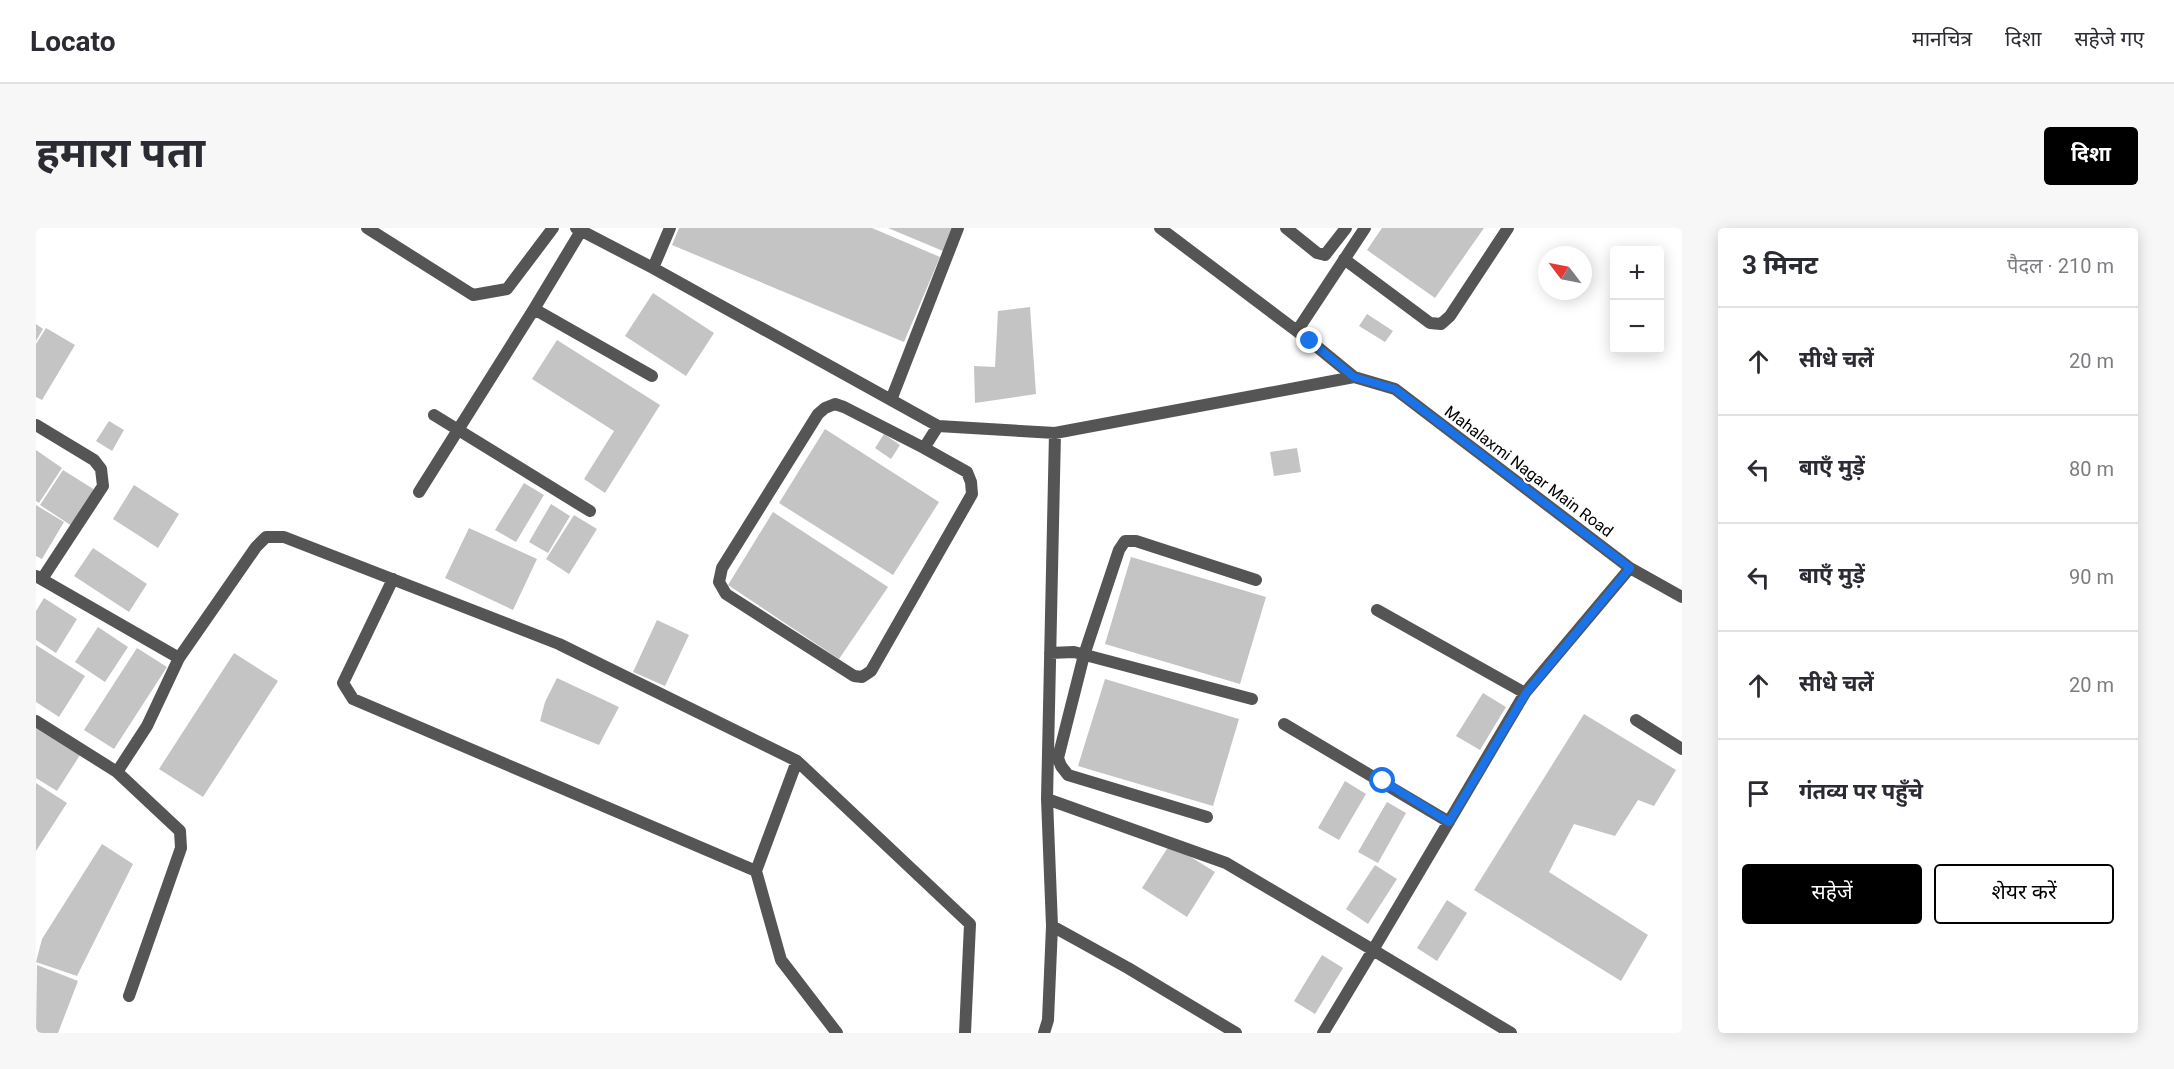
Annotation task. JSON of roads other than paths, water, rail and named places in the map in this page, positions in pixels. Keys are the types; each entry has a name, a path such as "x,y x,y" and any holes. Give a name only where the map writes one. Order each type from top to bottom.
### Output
{"street":[{"path":"367,228 473,295 507,289 553,228"},
{"path":"653,268 670,228"},
{"path":"891,400 958,228"},
{"path":"1160,228 1354,377"},
{"path":"1286,228 1317,253 1325,255 1346,228"},
{"path":"1297,331 1365,228"},
{"path":"1344,259 1430,323 1441,324 1450,316 1508,228"},
{"path":"419,492 534,309 578,229 938,426 1055,433 1354,377"},
{"path":"534,309 652,376"},
{"name":"Mahalaxmi Nagar Main Road","path":"1354,377 1395,389 1630,568 1682,597"},
{"path":"835,404 844,407 924,448 967,472 972,494 871,670 862,677 854,676 726,594 719,582 722,568 818,414 825,408 835,404"},
{"path":"434,415 590,511"},
{"path":"36,425 94,460 101,469 103,486 39,578 179,658"},
{"path":"924,448 938,426"},
{"path":"1044,1033 1048,1020 1052,926 1047,799 1055,433"},
{"path":"117,772 147,726 179,658 256,547 266,537 284,537 559,644 797,761 970,924 965,1033"},
{"path":"1207,817 1068,775 1058,758 1084,655 1119,550 1125,541 1136,541 1256,580"},
{"path":"1323,1033 1526,693 1630,568"},
{"path":"393,579 343,683 353,699 756,871"},
{"path":"1377,610 1526,693"},
{"path":"1050,653 1074,652 1252,699"},
{"path":"1635,720 1682,749"},
{"path":"36,721 117,772 180,831 181,848 129,996"},
{"path":"1284,724 1449,822"},
{"path":"797,761 756,871 781,960 837,1033"},
{"path":"1047,799 1226,863 1511,1033"},
{"path":"1052,926 1128,968 1236,1033"}]}
